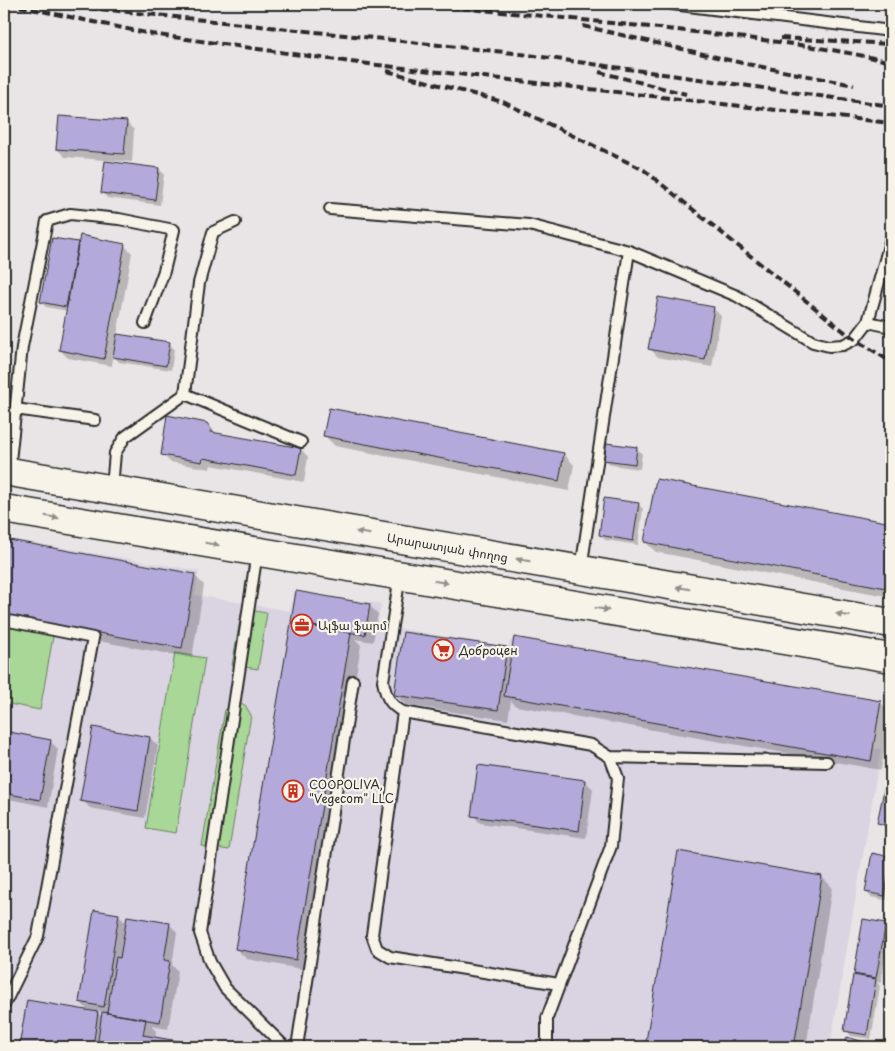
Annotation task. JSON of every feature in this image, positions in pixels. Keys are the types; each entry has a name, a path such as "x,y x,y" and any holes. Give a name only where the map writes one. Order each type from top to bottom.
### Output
{"main road":[{"name":"Արարատյան փողոց","path":"6,471 891,623"},
{"path":"4,509 891,658"}],"lane":[{"path":"672,4 891,31"},
{"path":"330,209 529,225 629,251 736,296 813,342 829,346 843,345 855,339 868,322 891,238"},
{"path":"6,471 22,347 47,222 70,214 119,219 174,230 164,272 145,323"},
{"path":"112,490 115,453 125,437 185,394 199,283 213,232 235,222"},
{"path":"581,570 629,251"},
{"path":"868,322 891,327"},
{"path":"185,394 301,442"},
{"path":"15,409 94,420"},
{"path":"257,551 200,932 210,962 225,988 285,1047"},
{"path":"400,575 383,682 386,698 392,706 403,712 591,745 610,757 827,762"},
{"path":"4,620 93,638 38,936 4,1005"},
{"path":"297,1047 353,682"},
{"path":"403,712 372,935 377,949 390,957 559,984"},
{"path":"547,1047 546,1018 611,846 618,778 610,757"}],"shaded area":[{"path":"4,538 199,571 195,595 290,611 294,591 381,604 377,625 507,647 514,637 881,701 873,748 881,749 830,1047 4,1047"}],"green space":[{"path":"242,609 267,613 258,669 232,665"},
{"path":"4,622 54,631 40,710 4,703"},
{"path":"175,653 205,658 176,833 146,828"},
{"path":"234,703 245,705 251,715 229,850 202,846 225,710"}],"building":[{"path":"59,116 127,121 124,154 56,149"},
{"path":"105,161 159,168 155,200 101,193"},
{"path":"80,235 125,244 104,359 59,350"},
{"path":"52,238 78,242 66,307 40,302"},
{"path":"658,297 714,307 705,360 648,349"},
{"path":"117,334 170,342 166,366 113,357"},
{"path":"329,408 564,453 559,481 323,436"},
{"path":"167,415 207,423 211,432 301,448 296,475 203,458 202,462 161,455"},
{"path":"606,443 637,447 635,464 604,460"},
{"path":"656,479 891,523 891,589 644,542"},
{"path":"604,498 639,503 633,541 599,535"},
{"path":"4,539 195,574 182,648 4,616"},
{"path":"296,591 370,604 365,635 291,622"},
{"name":"COOPOLIVA, \"Vegecom\" LLC","path":"291,623 351,633 296,960 235,949"},
{"path":"403,632 507,647 498,710 394,695"},
{"path":"514,637 881,701 871,761 504,696"},
{"path":"93,727 150,737 138,811 80,801"},
{"path":"4,731 51,740 40,800 4,793"},
{"path":"891,757 891,826 877,823"},
{"path":"478,765 585,780 579,831 471,816"},
{"path":"678,851 822,876 794,1047 645,1047"},
{"path":"872,853 891,857 885,896 865,892"},
{"path":"94,910 119,914 104,1007 79,1002"},
{"path":"127,916 170,923 164,960 170,961 160,1022 107,1013 116,957 120,958"},
{"path":"863,919 886,923 876,978 854,974"},
{"path":"853,975 876,979 867,1035 844,1031"},
{"path":"27,1000 98,1012 93,1047 19,1047"},
{"path":"102,1012 146,1019 143,1035 213,1047 97,1047"},
{"path":"847,1037 881,1047 844,1047"}],"railway":[{"path":"8,4 151,34 351,62 891,123"},
{"path":"53,4 514,53 891,106"},
{"path":"415,4 585,20 763,40 815,47 891,62"},
{"path":"583,26 742,63 854,85"},
{"path":"781,38 891,44"},
{"path":"387,71 503,102 644,170 846,333 891,362"},
{"path":"599,72 686,94"}],"place":[{"name":"Ալֆա ֆարմ","path":"302,625"},
{"name":"Доброцен","path":"443,650"},
{"name":"COOPOLIVA, \"Vegecom\" LLC","path":"293,791"}]}
